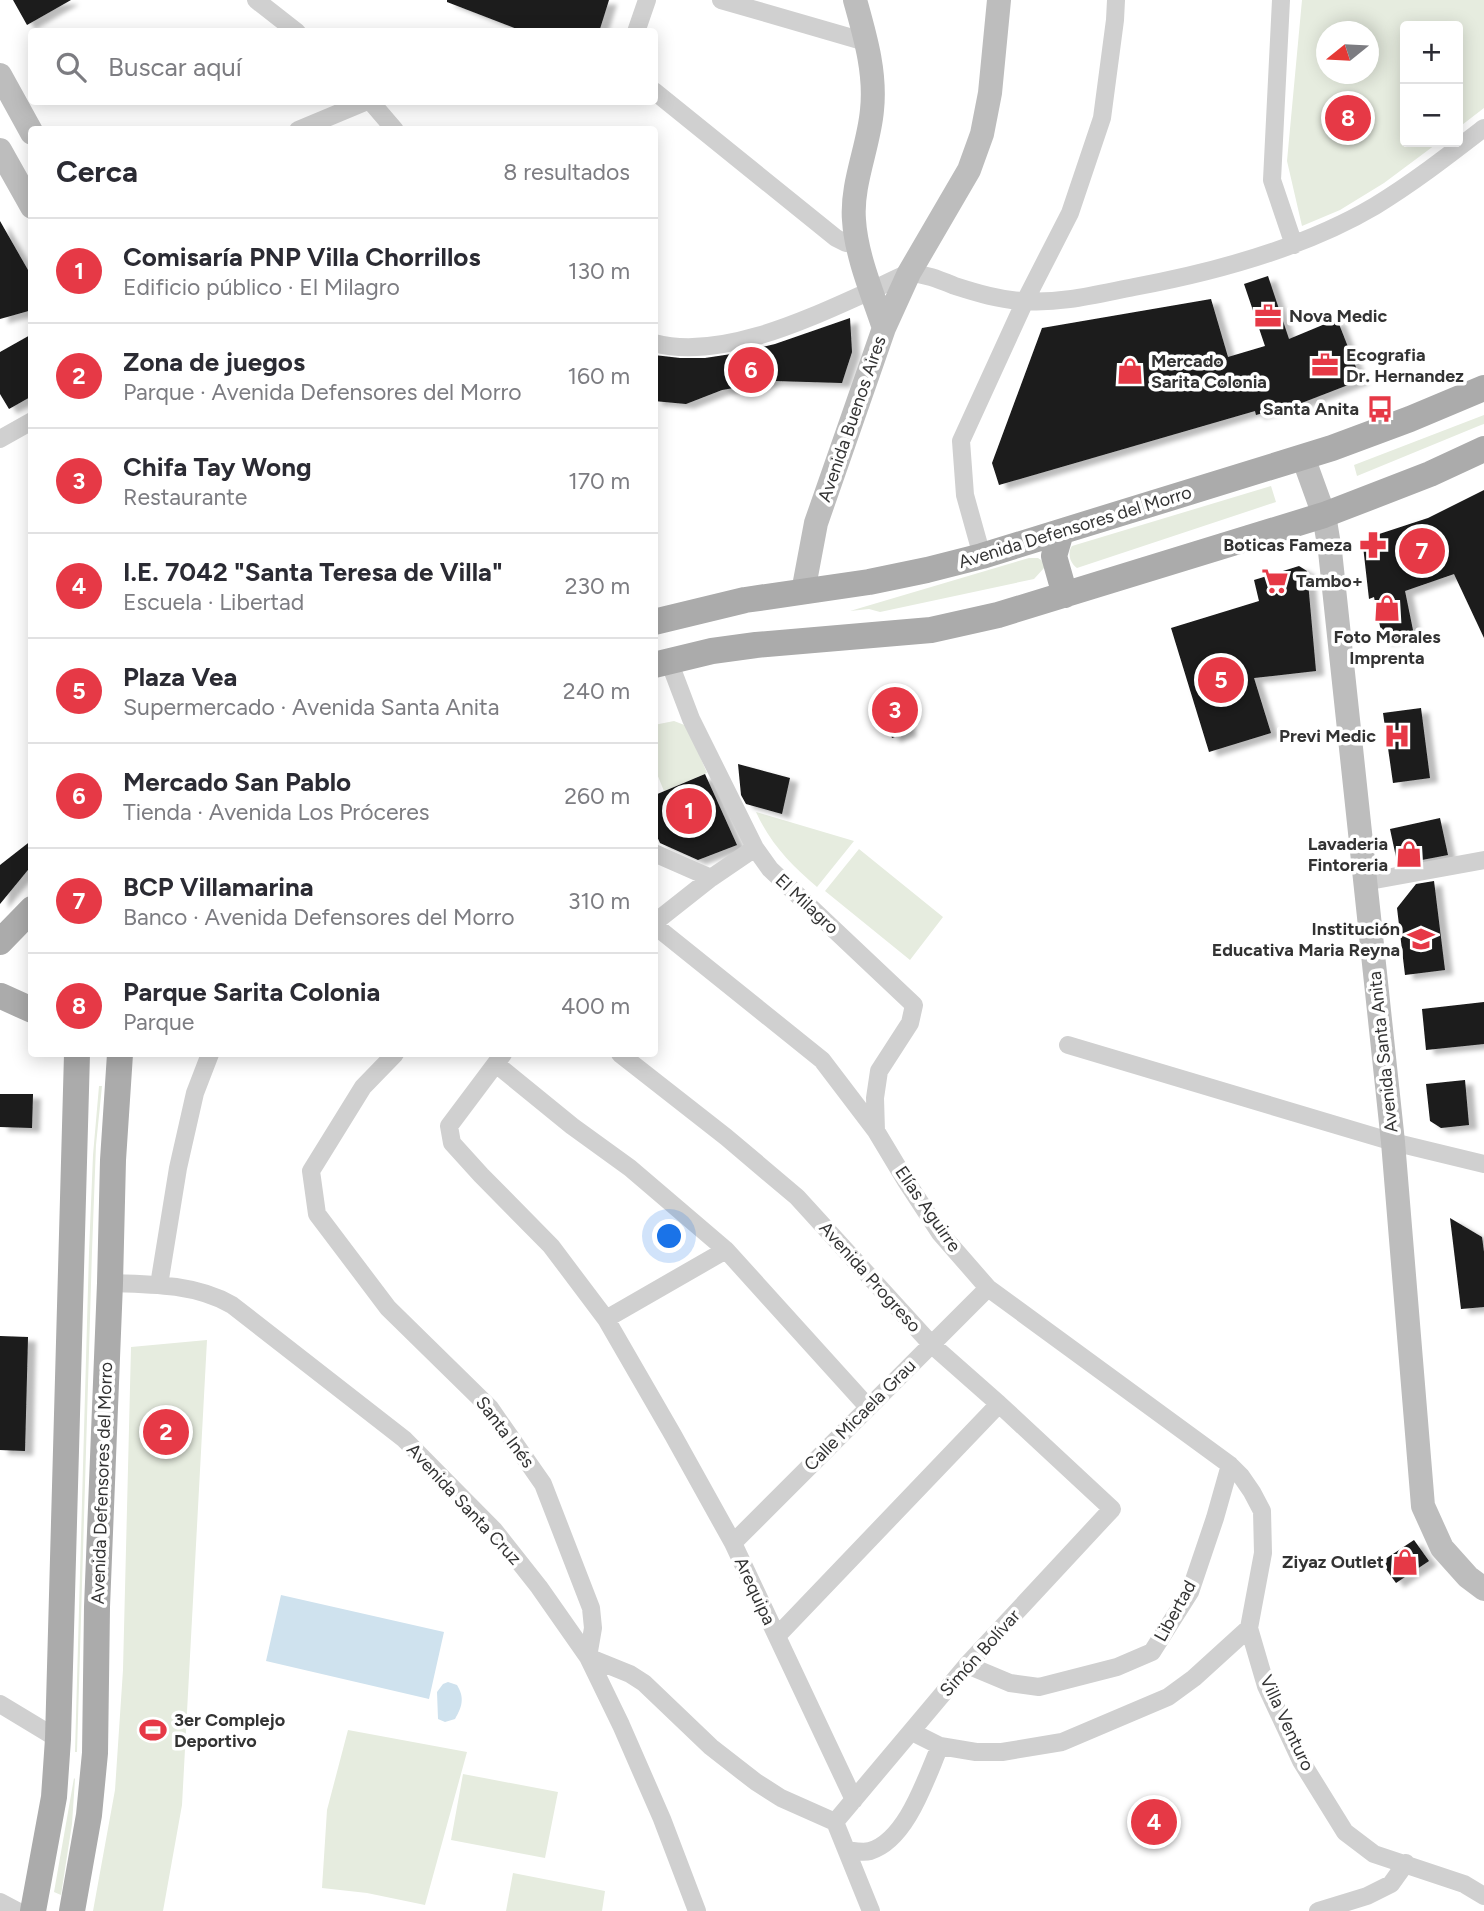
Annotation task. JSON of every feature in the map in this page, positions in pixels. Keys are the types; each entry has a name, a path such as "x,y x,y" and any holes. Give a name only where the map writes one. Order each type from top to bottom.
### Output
{"main road":[{"name":"Avenida Buenos Aires","path":"803,592 816,523 884,328 858,244 854,221 854,201 872,110 872,76 855,0"},
{"path":"884,328 909,273 969,170 982,134 999,0"},
{"path":"0,75 28,126"},
{"path":"0,150 28,200"},
{"name":"Avenida Defensores del Morro","path":"658,621 712,607 869,582 982,556 1303,457 1410,419 1484,388"},
{"path":"662,663 712,651 755,645 931,630 998,615 1324,515 1430,474 1484,449"},
{"name":"Avenida Santa Anita","path":"1303,457 1324,515 1330,551 1393,1142 1423,1506 1442,1548 1468,1577 1484,1589"},
{"path":"1061,532 1054,556 1065,595"},
{"path":"0,942 28,913"},
{"path":"1,996 28,989"},
{"path":"1,996 28,1008"},
{"name":"Avenida Defensores del Morro","path":"33,1911 54,1797 58,1739 75,1057"},
{"name":"Avenida Defensores del Morro","path":"72,1911 89,1815 95,1754 97,1607 113,1160 120,1057"}],"street":[{"path":"257,0 293,28"},
{"path":"637,28 647,0"},
{"path":"721,0 866,42"},
{"path":"982,556 965,495 961,441 1025,301 1070,213 1102,118 1116,0"},
{"path":"1281,0 1272,180 1294,245"},
{"path":"658,95 836,238 846,243 858,244"},
{"path":"308,126 358,105"},
{"path":"374,105 392,126"},
{"path":"658,344 695,348 736,342 784,328 909,273 929,276 1002,299 1025,301 1076,299 1181,278 1294,245 1374,206 1447,157 1484,128"},
{"path":"0,439 28,423"},
{"name":"El Milagro","path":"662,663 755,848 770,869 914,1005 911,1023 879,1070 875,1098 876,1130"},
{"path":"658,921 711,878 755,848"},
{"path":"658,855 711,878"},
{"path":"1364,882 1484,860"},
{"name":"Elías Aguirre","path":"658,927 822,1060 876,1130 940,1233 988,1288 1230,1465"},
{"path":"1068,1045 1393,1142 1484,1164"},
{"path":"159,1285 178,1168 195,1093 209,1057"},
{"name":"Santa Inés","path":"392,1057 363,1087 311,1171 317,1214 388,1308 491,1408 543,1484 591,1608 593,1628 587,1657"},
{"name":"Avenida Progreso","path":"624,1057 726,1136 797,1197 931,1344 1112,1509"},
{"path":"500,1059 572,1126 630,1168 726,1250 868,1407"},
{"name":"Arequipa","path":"500,1059 449,1126 452,1143 551,1246 606,1320 733,1543 854,1800"},
{"path":"606,1320 726,1250"},
{"name":"Avenida Santa Cruz","path":"110,1283 159,1285 199,1291 232,1304 404,1439 494,1530 539,1587 587,1657 621,1725 662,1819 697,1911"},
{"name":"Calle Micaela Grau","path":"733,1543 988,1288"},
{"path":"777,1636 999,1404"},
{"name":"Villa Venturo","path":"1230,1465 1241,1476 1262,1511 1263,1552 1249,1628 1266,1686 1301,1760 1345,1832 1374,1854 1464,1884 1484,1896"},
{"name":"Libertad","path":"967,1665 1010,1683 1039,1687 1117,1667 1152,1652 1190,1592 1230,1465"},
{"name":"Simón Bolívar","path":"854,1800 967,1665 1112,1509"},
{"path":"912,1732 940,1746 976,1752 1002,1752 1062,1742 1168,1697 1194,1678 1249,1628"},
{"path":"587,1657 630,1674 644,1683 711,1747 756,1782 781,1798 835,1822 871,1911"},
{"path":"0,1704 58,1739"},
{"path":"847,1850 870,1851 887,1841 903,1825 912,1812 940,1746"},
{"path":"835,1822 854,1800"},
{"path":"1318,1911 1367,1896 1391,1884 1406,1863"},
{"path":"0,1902 17,1911"}],"shaded area":[{"path":"1302,0 1484,0 1484,108 1463,124 1463,21 1400,21 1400,147 1432,147 1384,183 1340,210 1302,226 1287,161"},
{"path":"1484,415 1484,424 1357,476 1354,465"},
{"path":"1271,486 1276,502 1077,568 1071,561 1072,546"},
{"path":"1029,558 1038,558 1044,562 1044,568 1034,579 880,612 869,609 850,611"},
{"path":"674,721 687,726 707,773 664,791 658,776 658,724"},
{"path":"756,812 854,841 817,887 782,853"},
{"path":"859,849 943,917 910,960 825,891"},
{"path":"99,1086 102,1086 96,1145 75,1752 89,1252"},
{"name":"3er Complejo Deportivo","path":"207,1340 182,1805 163,1911 93,1911 115,1790 123,1670 131,1347"},
{"path":"348,1730 467,1752 425,1905 367,1893 322,1888 327,1810"},
{"path":"463,1774 558,1792 545,1858 451,1840"},
{"path":"74,1778 72,1824 61,1895 54,1892"},
{"path":"513,1873 605,1891 602,1911 506,1911"}],"water":[{"path":"281,1595 444,1632 429,1699 266,1661"},
{"path":"448,1682 457,1685 462,1702 455,1719 445,1722 438,1719 437,1692"}],"building":[{"path":"13,0 71,0 27,25"},
{"path":"609,0 600,28 515,28 447,2"},
{"path":"0,221 28,270 28,311 0,319"},
{"name":"Mercado Sarita Colonia","path":"1268,276 1289,339 1337,319 1361,380 1286,409 1285,407 1256,415 1255,411 999,485 992,463 1042,328 1211,299 1228,357 1265,346 1244,284"},
{"path":"850,318 852,352 842,383 775,381 722,390 686,404 658,401 658,355 705,358 775,344"},
{"path":"28,336 28,398 9,409 0,394 0,352"},
{"path":"1484,490 1484,638 1454,574 1405,591 1414,635 1383,641 1374,597 1369,599 1363,546 1370,537 1428,518"},
{"path":"1299,566 1307,571 1316,671 1254,678 1271,733 1209,752 1171,628 1259,601 1254,580"},
{"path":"899,701 909,732 892,738 882,707"},
{"path":"1421,708 1430,778 1393,783 1383,713"},
{"path":"738,764 790,778 782,814 746,804 741,795"},
{"path":"705,774 737,845 698,860 660,843 658,794"},
{"path":"1440,818 1448,855 1406,863 1396,857 1390,829"},
{"path":"28,843 28,870 0,904 0,865"},
{"name":"Institución Educativa Maria Reyna","path":"1434,881 1445,970 1405,975 1397,908 1416,884"},
{"path":"1484,1002 1484,1044 1426,1050 1422,1009"},
{"path":"1465,1080 1469,1125 1441,1128 1430,1121 1426,1084"},
{"path":"0,1094 33,1094 32,1128 0,1127"},
{"path":"1450,1218 1482,1237 1484,1307 1461,1309"},
{"path":"0,1336 28,1337 25,1451 0,1450"},
{"name":"Ziyaz Outlet","path":"1414,1540 1429,1561 1396,1583 1381,1562"}],"place":[{"name":"Parque Sarita Colonia","path":"1348,118"},
{"name":"Nova Medic","path":"1268,316"},
{"name":"Ecografia Dr. Hernandez","path":"1325,365"},
{"name":"Mercado San Pablo","path":"751,370"},
{"name":"Mercado Sarita Colonia","path":"1130,371"},
{"name":"Santa Anita","path":"1380,409"},
{"name":"Boticas Fameza","path":"1373,545"},
{"name":"BCP Villamarina","path":"1422,551"},
{"name":"Tambo+","path":"1275,581"},
{"name":"Foto Morales Imprenta","path":"1387,608"},
{"name":"Plaza Vea","path":"1221,680"},
{"name":"Chifa Tay Wong","path":"895,710"},
{"name":"Previ Medic","path":"1397,736"},
{"name":"Comisaría PNP Villa Chorrillos","path":"689,811"},
{"name":"Lavaderia Fintoreria","path":"1409,854"},
{"name":"Institución Educativa Maria Reyna","path":"1421,939"},
{"name":"Zona de juegos","path":"166,1432"},
{"name":"Ziyaz Outlet","path":"1405,1562"},
{"name":"3er Complejo Deportivo","path":"153,1730"},
{"name":"I.E. 7042 \"Santa Teresa de Villa\"","path":"1154,1822"}]}
